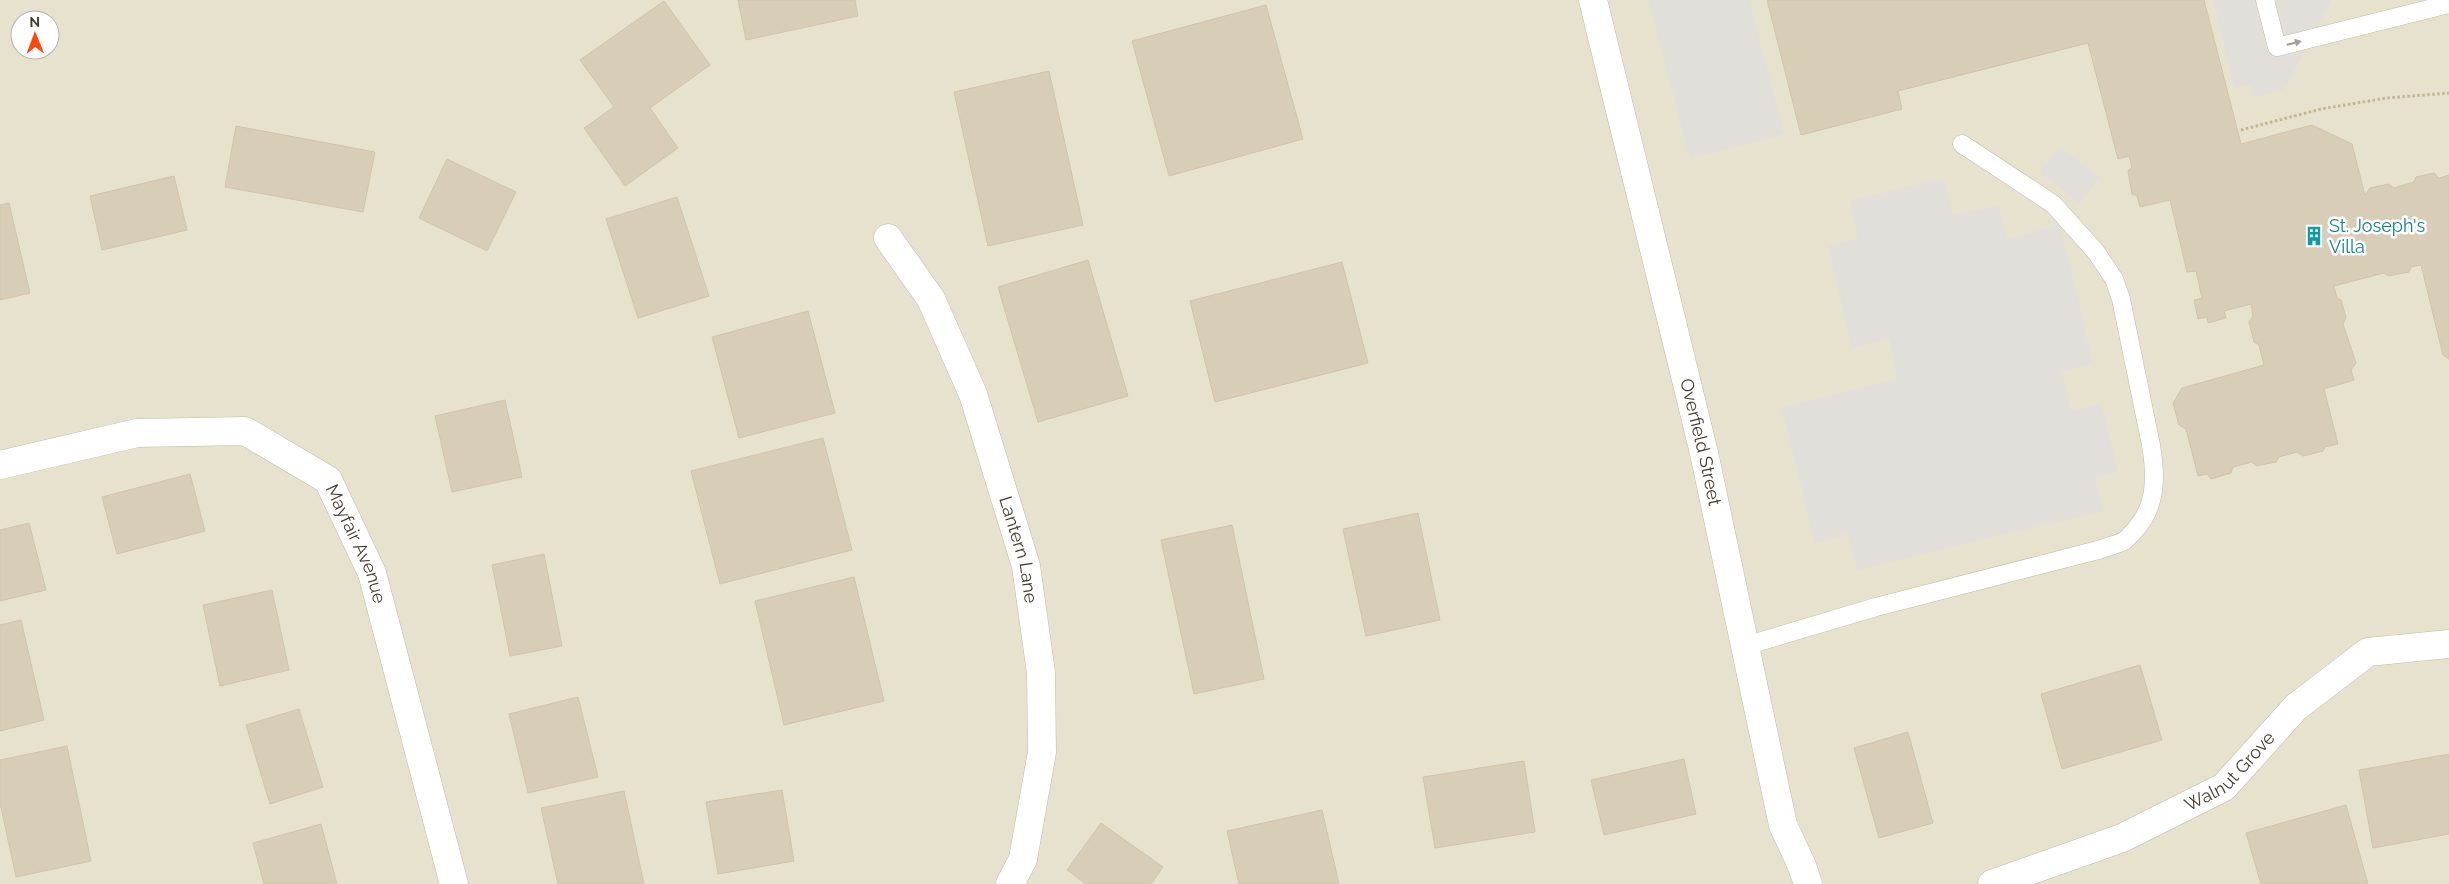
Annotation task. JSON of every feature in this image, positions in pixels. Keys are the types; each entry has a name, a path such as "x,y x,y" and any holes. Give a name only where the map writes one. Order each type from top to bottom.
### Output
{"street":[{"name":"Overfield Street","path":"1593,0 1704,453 1783,825 1808,884"},
{"name":"Lantern Lane","path":"888,238 931,299 973,394 1026,566 1040,673 1042,752 1023,859 1010,884"},
{"name":"Mayfair Avenue","path":"0,465 138,433 245,431 328,480 372,573 454,884"},
{"name":"Walnut Grove","path":"1992,884 2122,838 2224,787 2296,707 2368,652 2449,644"}],"lane":[{"path":"2265,0 2277,47 2449,4"},
{"path":"1745,646 1876,607 2098,550 2126,540 2139,525 2149,509 2154,489 2155,468 2121,299 2114,279 2096,252 2054,204 1962,144"}],"path":[{"path":"2241,130 2321,108 2387,98 2449,93"}],"shaded area":[{"path":"0,0 2449,0 2449,884 0,884"},
{"path":"1649,0 1749,0 1784,134 1690,159"},
{"path":"2214,0 2331,0 2284,90 2253,97 2250,85 2234,88"},
{"path":"2060,147 2100,178 2079,203 2040,172"},
{"path":"1944,178 1953,215 1998,205 2006,239 2060,225 2093,364 2062,372 2071,411 2101,404 2118,472 2095,478 2103,511 1857,570 1848,534 1815,543 1782,407 1898,379 1889,339 1852,347 1828,245 1859,238 1850,201"}],"building":[{"path":"738,0 855,0 858,16 746,40"},
{"name":"St. Joseph's Villa","path":"1767,0 2204,0 2241,144 2312,125 2352,144 2365,195 2370,188 2388,184 2394,188 2414,182 2416,177 2434,173 2439,178 2449,175 2449,359 2443,355 2421,265 2411,267 2409,272 2388,276 2384,273 2334,286 2337,298 2341,300 2346,317 2343,324 2356,363 2351,370 2354,380 2324,389 2338,444 2325,447 2323,451 2303,456 2297,452 2279,457 2276,462 2256,466 2252,462 2233,467 2231,473 2211,479 2207,474 2198,476 2186,429 2179,425 2173,403 2182,388 2264,365 2259,345 2254,342 2249,322 2253,316 2251,304 2224,311 2226,318 2208,323 2207,317 2198,319 2194,300 2202,298 2196,271 2187,272 2170,200 2140,207 2137,196 2132,194 2128,171 2132,167 2129,156 2118,159 2088,43 1898,91 1902,109 1801,135"},
{"path":"664,1 710,65 650,108 678,148 625,186 584,128 614,107 580,60"},
{"path":"1266,5 1303,139 1169,176 1132,41"},
{"path":"1049,71 1083,225 988,246 954,92"},
{"path":"236,126 375,152 363,212 225,187"},
{"path":"447,159 516,192 487,251 419,218"},
{"path":"174,176 187,230 102,250 90,196"},
{"path":"677,197 709,296 638,318 606,219"},
{"path":"9,203 30,293 0,300 0,205"},
{"path":"1088,260 1128,396 1038,422 998,287"},
{"path":"1342,262 1368,363 1215,402 1190,301"},
{"path":"808,311 835,413 739,438 712,337"},
{"path":"505,400 522,477 452,492 435,416"},
{"path":"823,438 852,550 720,584 691,471"},
{"path":"190,474 205,531 117,554 102,497"},
{"path":"1418,513 1440,620 1366,636 1343,529"},
{"path":"29,523 46,590 0,601 0,530"},
{"path":"1232,525 1264,679 1194,694 1161,540"},
{"path":"544,554 562,646 510,656 492,565"},
{"path":"854,577 884,701 784,725 755,601"},
{"path":"272,590 289,670 220,686 203,605"},
{"path":"21,620 44,720 0,731 0,625"},
{"path":"2140,665 2162,740 2062,769 2041,694"},
{"path":"578,697 598,777 528,793 509,714"},
{"path":"299,709 323,787 270,804 246,725"},
{"path":"1908,732 1933,823 1879,838 1854,748"},
{"path":"67,746 91,861 16,877 0,803 0,760"},
{"path":"2449,754 2449,834 2373,848 2359,770"},
{"path":"1684,759 1696,814 1604,835 1591,780"},
{"path":"1524,761 1535,832 1435,848 1423,777"},
{"path":"782,790 794,861 718,874 706,802"},
{"path":"624,791 644,884 558,884 541,808"},
{"path":"2346,805 2368,884 2261,884 2246,833"},
{"path":"1322,810 1339,884 1239,884 1227,831"},
{"path":"1101,823 1163,867 1151,884 1086,884 1067,870"},
{"path":"321,824 337,884 264,884 253,843"}],"place":[{"name":"St. Joseph's Villa","path":"2314,236"}]}
